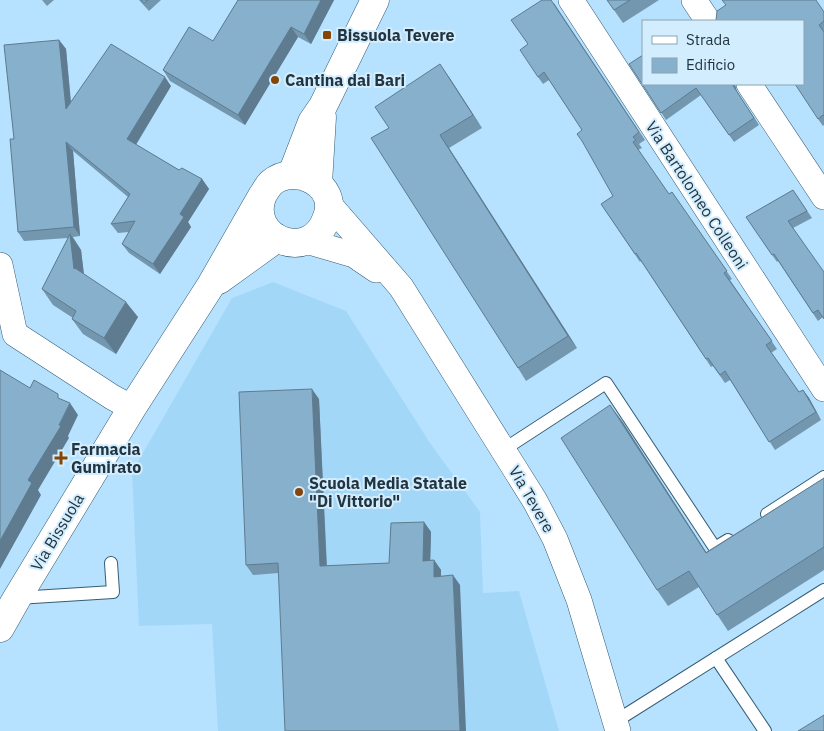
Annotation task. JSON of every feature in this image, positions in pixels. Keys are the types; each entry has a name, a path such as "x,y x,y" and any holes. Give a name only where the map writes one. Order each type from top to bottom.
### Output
{"street":[{"path":"323,194 306,176 292,174 312,122 323,106 375,0"},
{"name":"Via Bartolomeo Colleoni","path":"571,0 824,389"},
{"path":"694,0 707,20"},
{"path":"750,85 824,197"},
{"path":"262,198 258,211 270,233 277,238 288,243 298,243 313,238 323,228 328,215 323,194 323,106"},
{"name":"Via Bissuola","path":"0,628 132,408 211,285 271,183 292,174"},
{"name":"Via Tevere","path":"323,194 400,288 535,501 555,538 579,600 617,726"},
{"name":"Via Bissuola","path":"211,285 277,238"},
{"name":"Via Tevere","path":"306,241 354,254 400,288"},
{"path":"0,264 15,334 132,408"}],"lane":[{"path":"503,450 606,383 715,548 738,533"},
{"path":"754,523 824,477"},
{"path":"17,598 113,592 111,563"},
{"path":"617,726 716,658 824,590"},
{"path":"716,658 765,731"}],"shaded area":[{"name":"Scuola Media Statale \"Di Vittorio\"","path":"273,282 346,311 430,443 480,512 483,593 519,591 559,731 218,731 212,624 139,626 132,472 232,298"}],"building":[{"path":"238,0 321,0 304,34 291,27 238,115 163,70 189,27 213,41"},
{"path":"542,0 551,0 639,132 633,137 636,140 633,142 669,194 672,192 727,271 724,273 772,341 766,345 799,392 803,390 816,412 769,442 725,371 720,375 708,358 706,359 601,204 613,196 577,134 582,130 544,72 538,77 520,50 528,44 511,20"},
{"path":"607,0 630,0 614,10"},
{"path":"722,0 816,0 824,12 824,21 819,25 824,32 824,116 818,119 796,85 804,85 804,20 716,20 717,11 726,5"},
{"path":"59,40 66,109 111,44 165,77 127,139 179,170 182,168 202,179 180,214 184,217 153,264 122,244 135,221 111,224 130,194 66,142 74,227 18,232 10,139 14,139 4,45"},
{"path":"642,56 642,84 629,64"},
{"path":"440,64 473,115 440,135 568,336 518,368 371,138 389,128 375,107"},
{"path":"643,85 733,85 754,118 729,135 696,88 661,113"},
{"path":"793,190 807,211 788,221 824,272 824,319 818,310 813,313 774,254 772,255 746,217"},
{"path":"70,234 74,269 126,302 104,338 72,319 76,311 42,289"},
{"path":"0,370 30,388 34,380 58,394 58,398 70,403 59,425 61,426 28,480 32,483 0,541"},
{"path":"312,389 320,566 389,563 391,523 424,522 423,561 434,560 434,577 453,575 460,731 285,731 278,563 246,565 239,392"},
{"path":"610,405 706,553 824,478 824,547 717,615 689,571 657,590 561,438"},
{"path":"824,715 824,731 798,731"}],"place":[{"name":"Bissuola Tevere","path":"327,35"},
{"name":"Cantina dai Bari","path":"275,80"},
{"name":"Farmacia Gumirato","path":"61,458"},
{"name":"Scuola Media Statale \"Di Vittorio\"","path":"299,492"}]}
